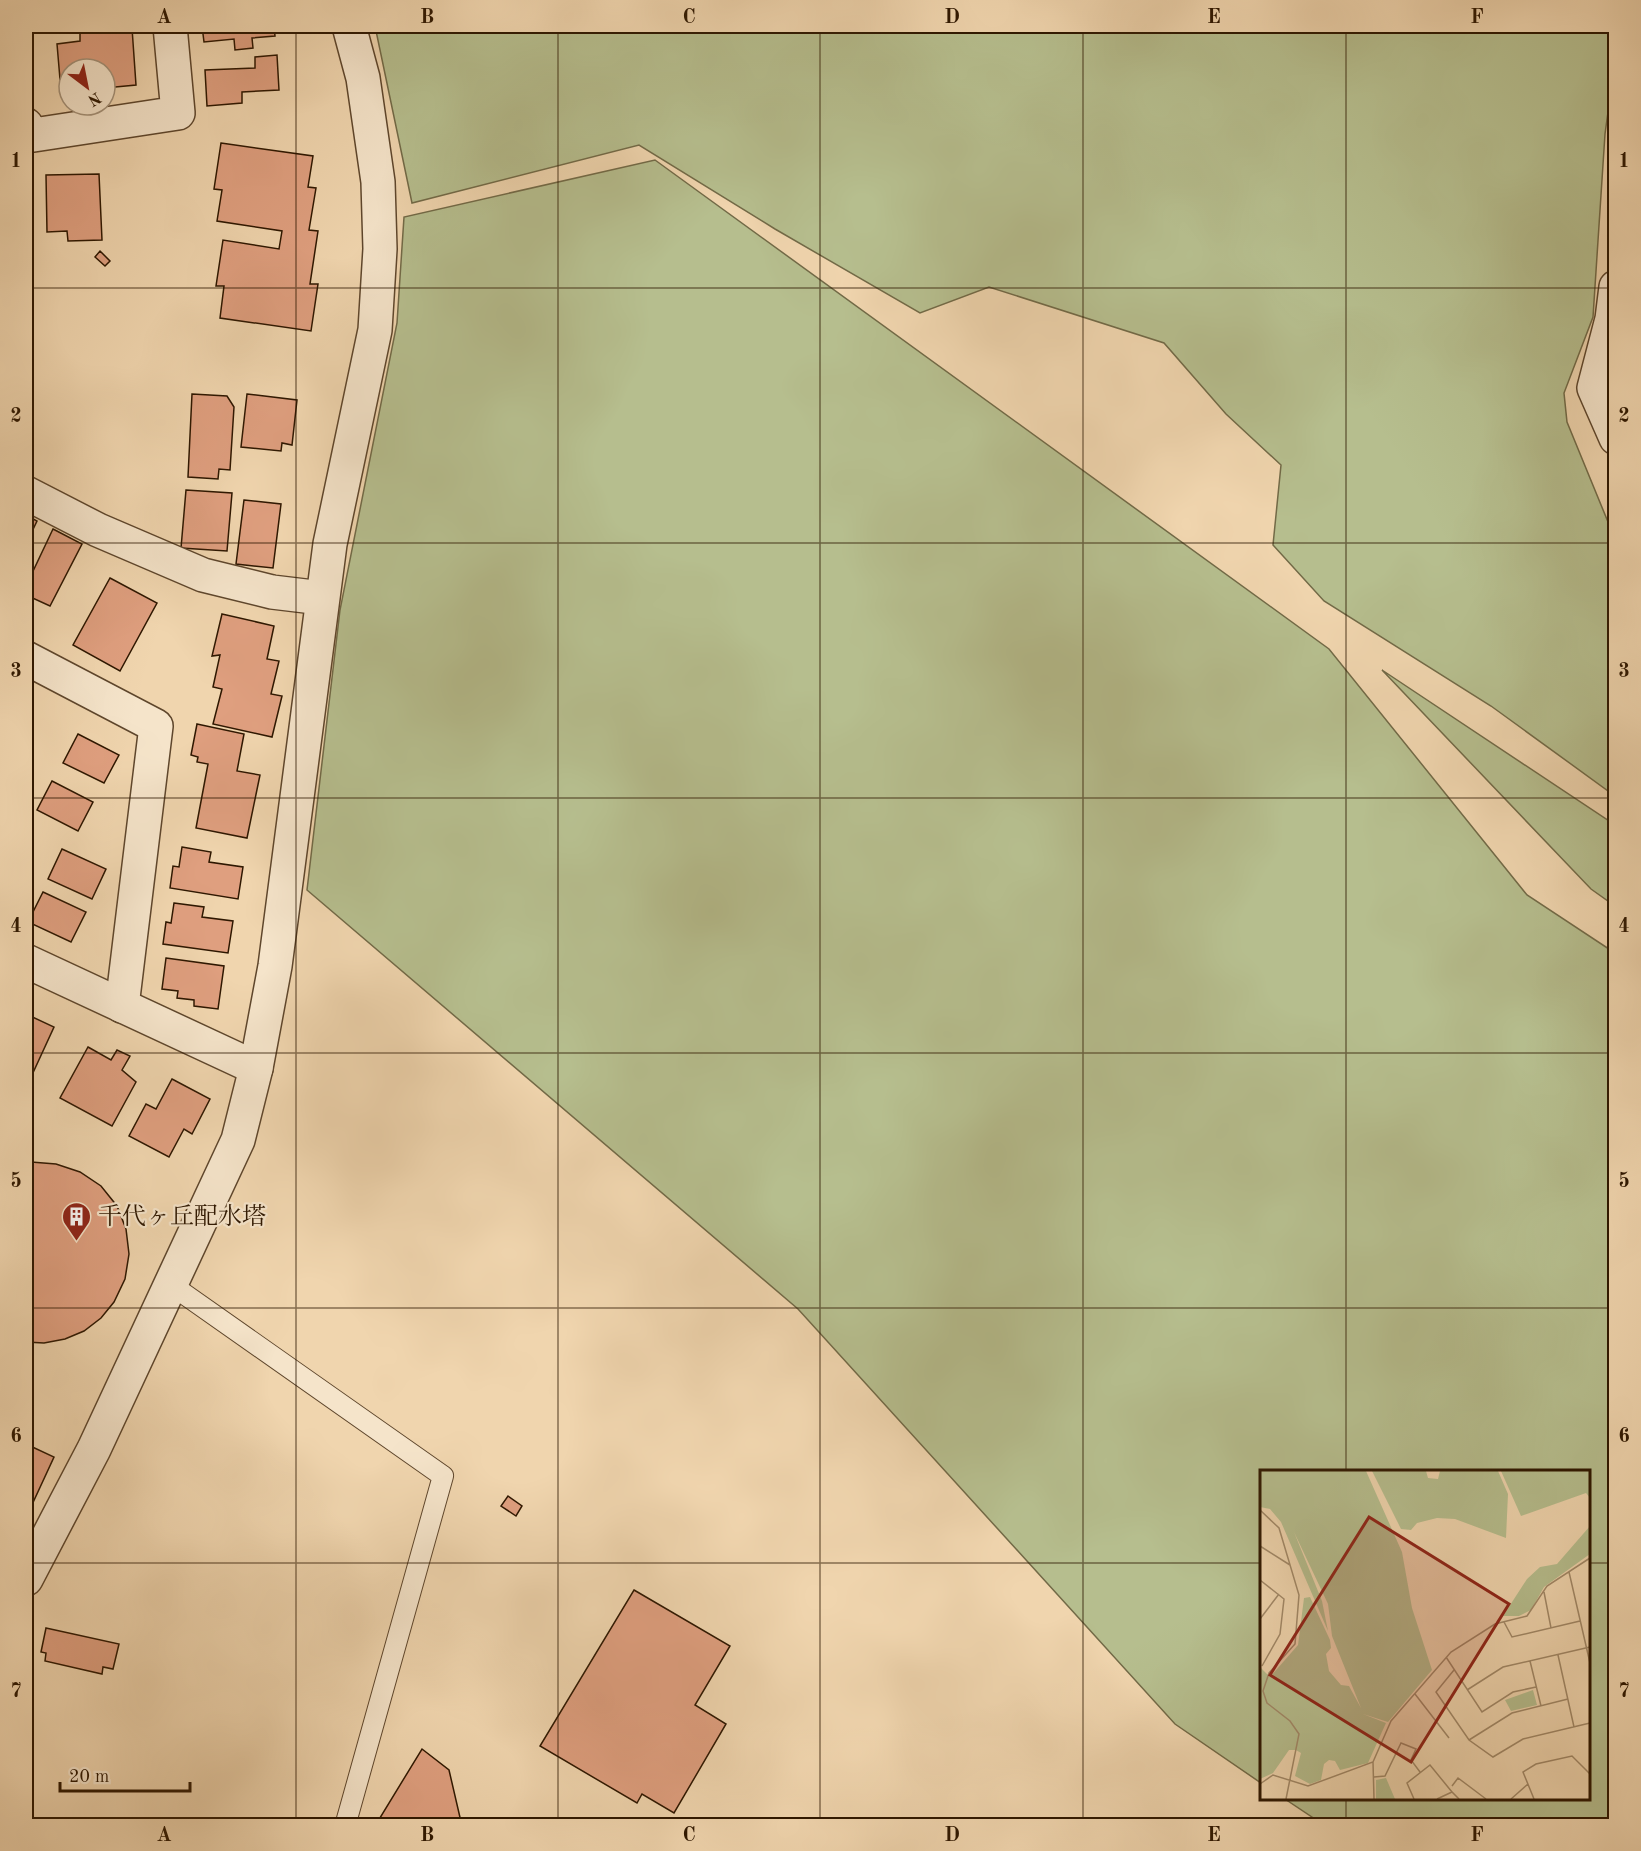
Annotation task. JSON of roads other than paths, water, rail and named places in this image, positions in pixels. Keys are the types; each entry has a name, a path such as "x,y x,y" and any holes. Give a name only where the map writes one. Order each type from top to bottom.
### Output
{"street":[{"path":"26,125 27,136 178,113 170,26"},
{"path":"26,1579 94,1449 238,1140 256,1068 275,966 330,544 375,330 380,249 378,182 363,78 349,26"},
{"path":"1616,287 1612,319 1594,387 1616,438"},
{"path":"26,493 98,530 203,575 272,592 322,598"},
{"path":"26,658 156,726 122,1006"},
{"path":"26,961 256,1068"}],"lane":[{"path":"170,1284 443,1476 345,1826"}],"place":[{"name":"千代ヶ丘配水塔","path":"77,1242"}]}
